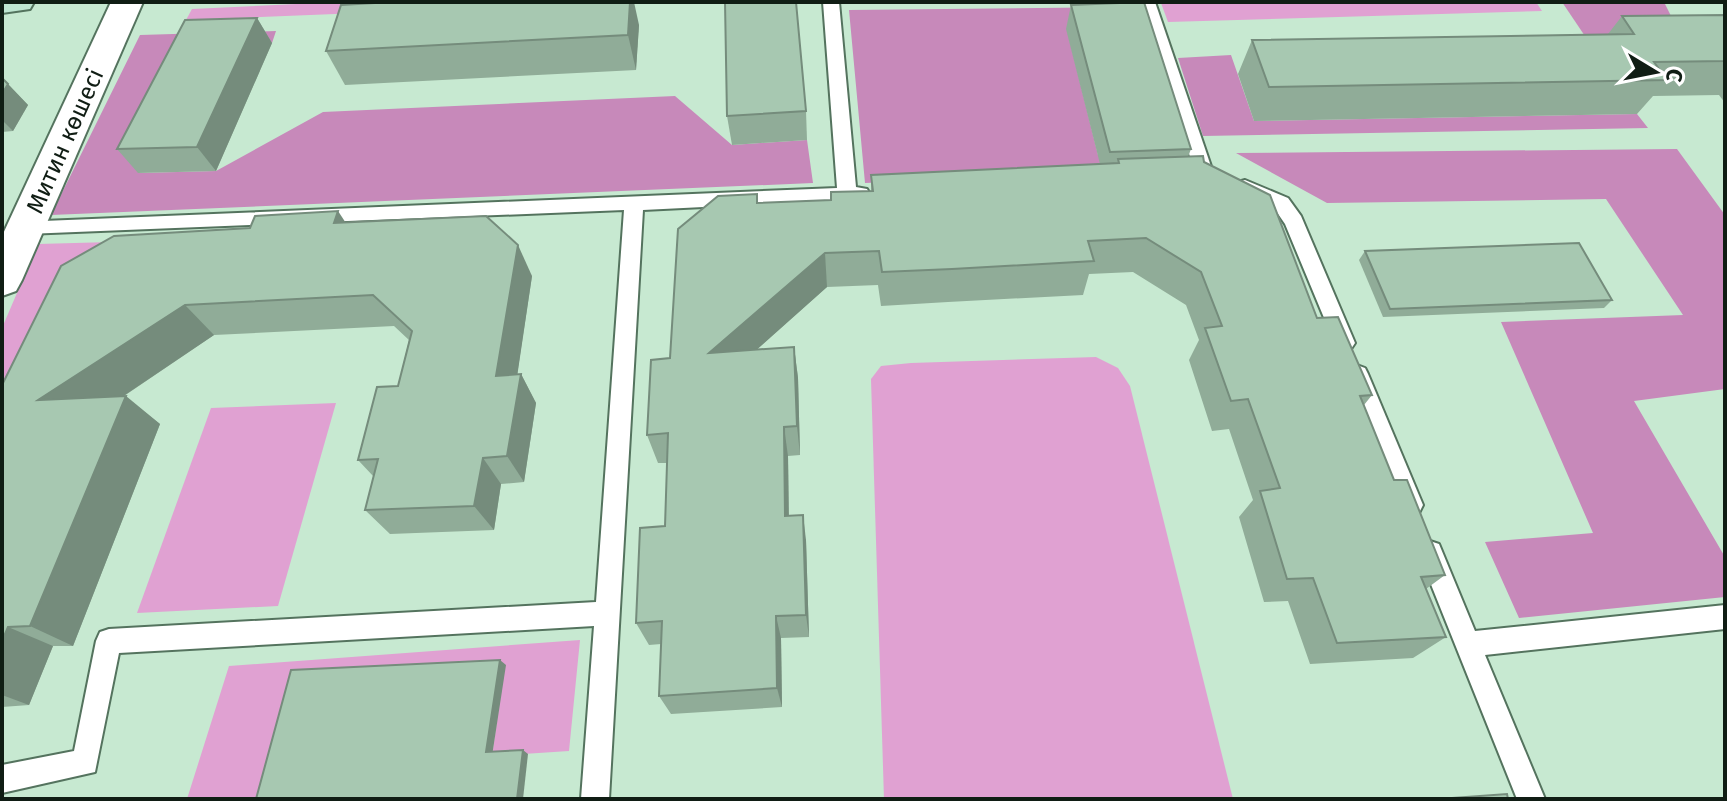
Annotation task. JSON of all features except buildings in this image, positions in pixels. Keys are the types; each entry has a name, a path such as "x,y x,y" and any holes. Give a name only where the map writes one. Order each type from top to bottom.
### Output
{"main road":[{"path":"2,3 18,2"}],"street":[{"name":"Митин көшесі","path":"2,280 127,2"}],"lane":[{"path":"831,2 847,195"},
{"path":"1147,2 1198,181 1235,183 1261,192 1281,203 1294,221 1531,799"},
{"path":"26,227 878,194"},
{"path":"595,799 634,205"},
{"path":"2,779 85,762 109,641 606,613"},
{"path":"1467,644 1725,617"}],"shaded area":[{"path":"338,2 638,2 186,20 192,9"},
{"path":"1536,2 1542,11 1168,22 1161,3"},
{"path":"1562,2 1664,2 1688,50 1595,51"},
{"path":"1131,7 1067,30 1098,155 1184,170 865,183 849,10"},
{"path":"276,31 272,43 202,45 139,173 216,171 323,112 675,96 732,145 807,140 813,183 51,215 140,35"},
{"path":"1231,55 1254,121 1637,114 1648,128 1203,136 1178,58"},
{"path":"1677,149 1725,215 1725,389 1634,401 1725,557 1725,597 1519,618 1485,542 1593,533 1501,322 1683,315 1606,199 1327,203 1236,153"},
{"path":"148,241 2,449 2,328 38,244"},
{"path":"1096,357 1118,368 1130,386 1233,799 884,799 871,379 881,366 911,363"},
{"path":"336,403 278,606 137,613 211,408"},
{"path":"580,640 569,751 492,756 505,665 267,799 187,799 229,666"}]}
